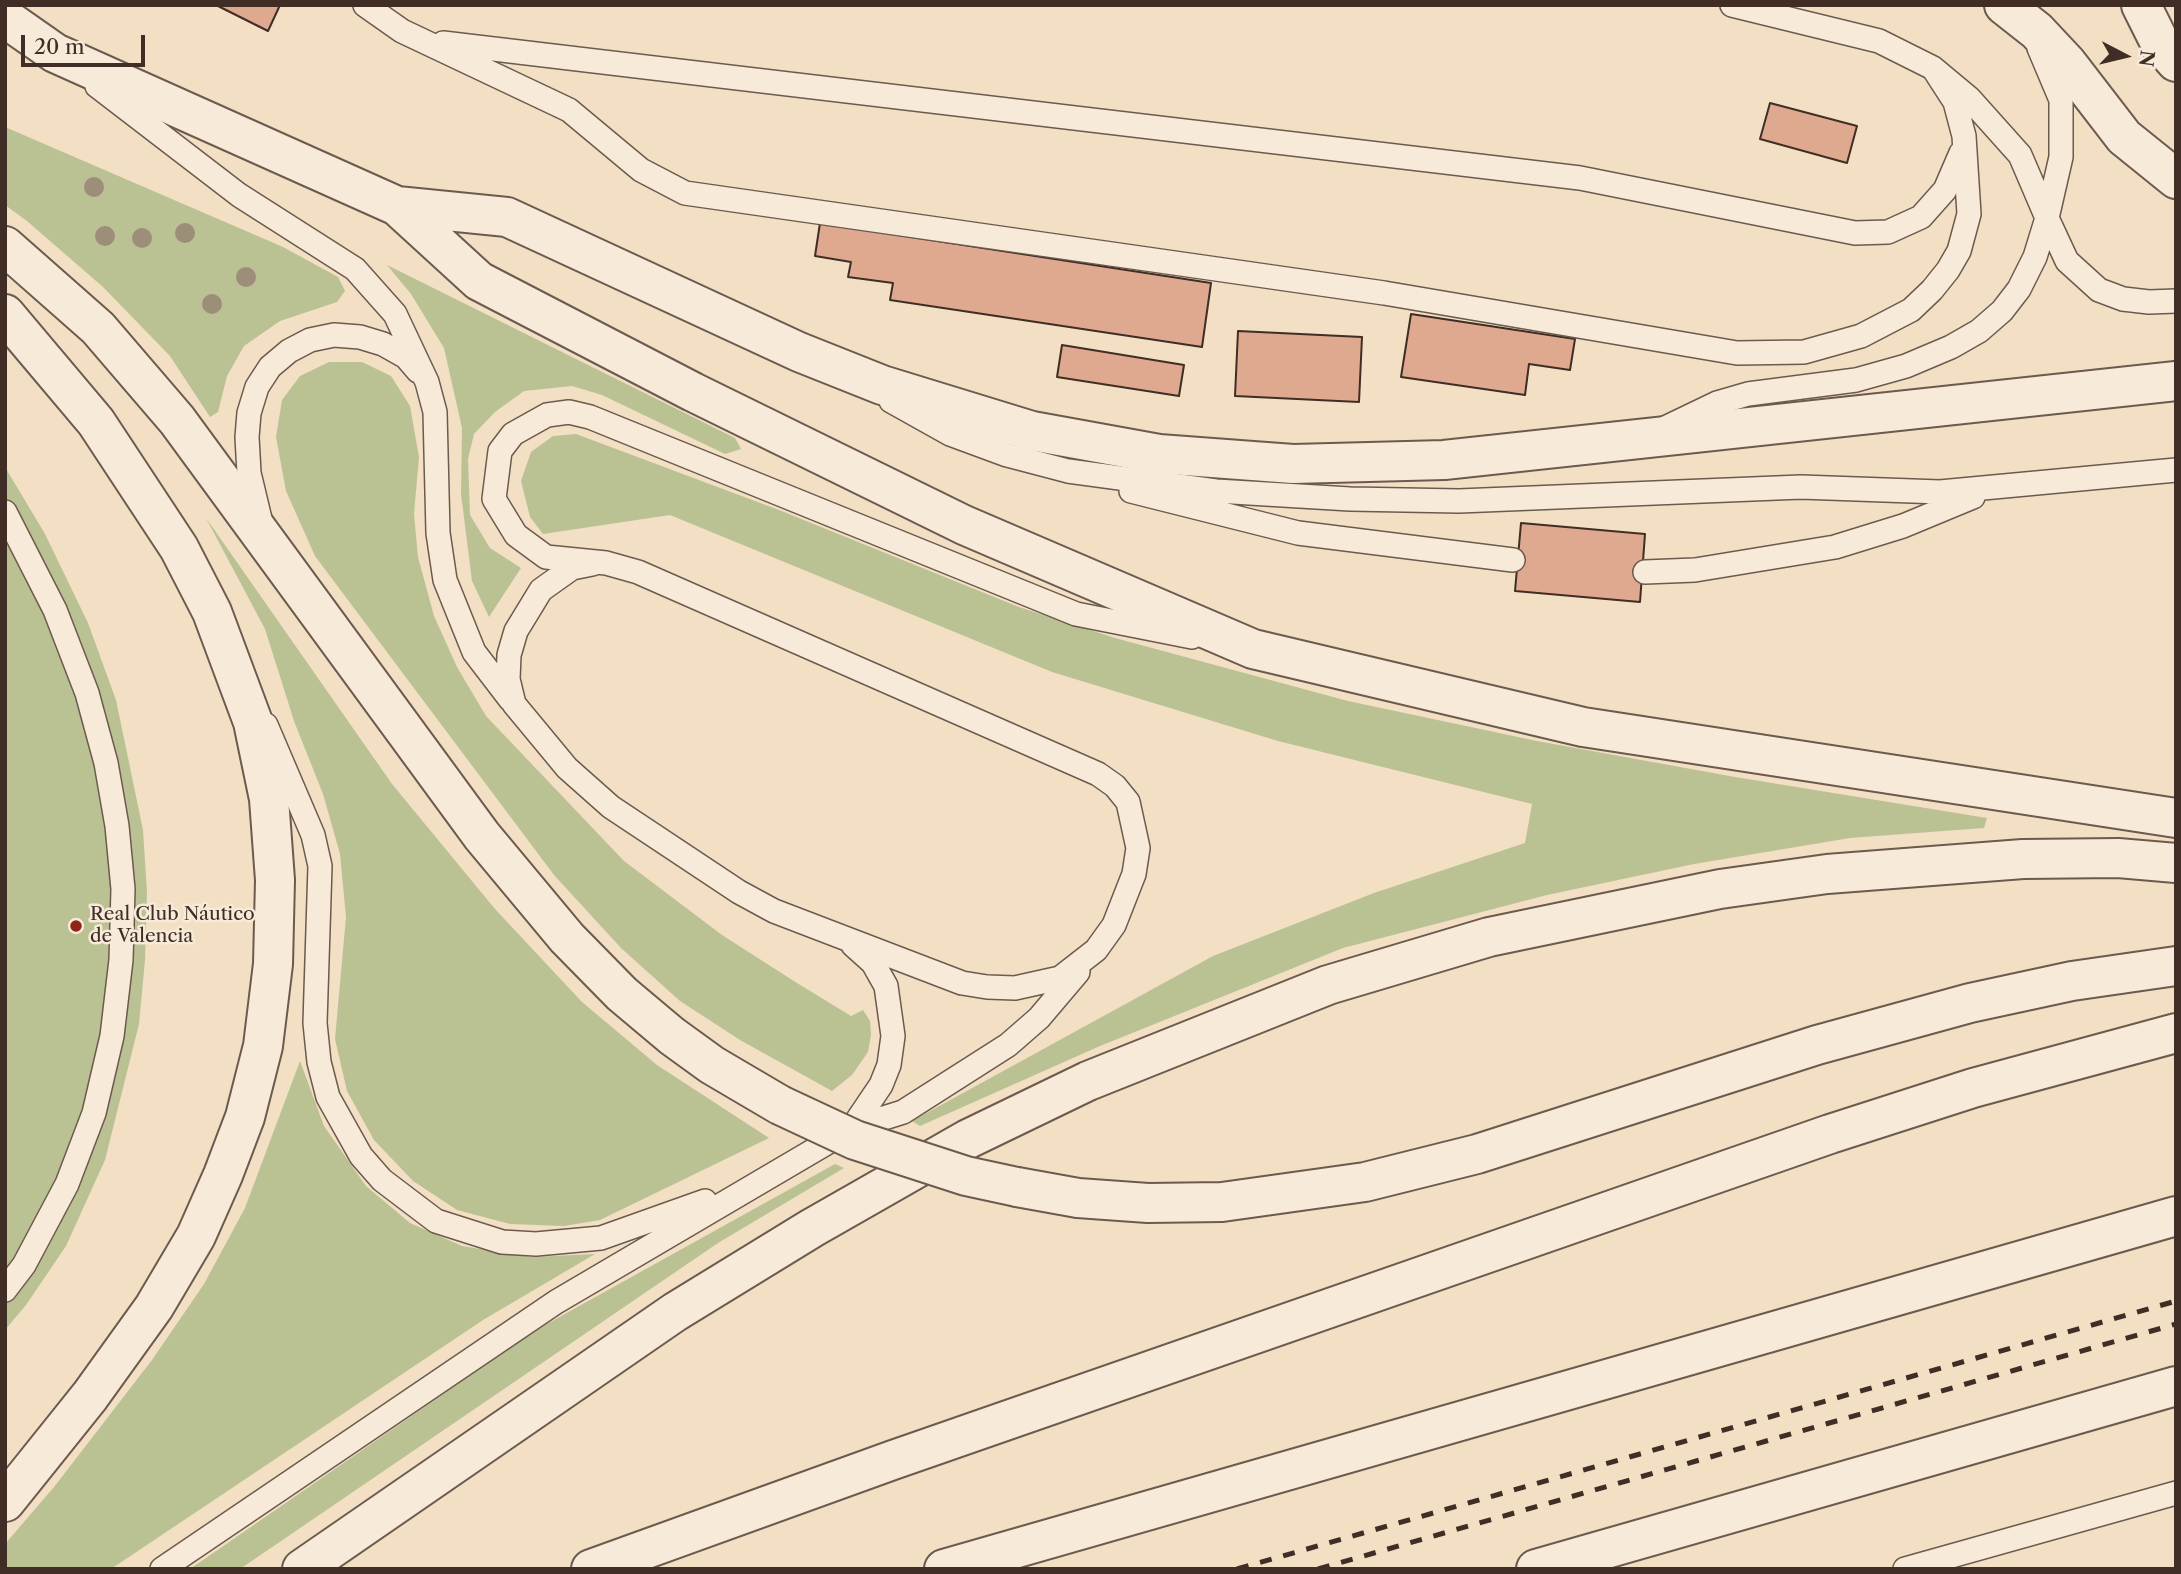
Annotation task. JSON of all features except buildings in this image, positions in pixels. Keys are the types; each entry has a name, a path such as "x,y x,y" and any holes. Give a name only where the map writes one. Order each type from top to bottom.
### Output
{"street":[{"path":"2127,5 2168,54"},
{"path":"2141,5 2168,54"},
{"path":"2006,6 2037,31 2067,63 2124,137 2176,179"},
{"path":"9,16 55,53 397,206 479,281 669,380 964,525 1253,649 1583,727 1760,757 2176,818"},
{"path":"397,206 507,217 799,352 882,385 975,415 1069,439 1159,454 1293,464 1444,460 1618,444 2176,381"},
{"path":"5,246 98,328 177,420 482,836 567,938 622,995 712,1065 780,1105 855,1140 966,1176 1078,1198 1148,1203 1222,1202 1296,1194 1365,1182 1477,1154 1818,1045 1970,1003 2072,981 2176,966"},
{"path":"5,314 96,422 179,548 212,612 253,722 270,799 275,892 273,964 263,1046 245,1117 196,1236 146,1318 90,1396 5,1502"},
{"path":"302,1569 675,1312 812,1228 968,1139 1088,1081 1328,985 1489,937 1720,889 1827,874 2011,860 2119,858 2176,863"},
{"path":"590,1569 972,1432 1817,1138 1973,1087 2176,1033"},
{"path":"944,1569 2176,1216"},
{"path":"1536,1569 2176,1386"}],"lane":[{"path":"365,5 402,31 554,101 582,120 641,170 685,193 1384,293 1737,353 1804,352 1861,336 1911,310 1932,290 1959,251 1969,214 1964,136 1955,102 1933,68"},
{"path":"1732,5 1879,41 1933,68 1969,98 2020,155 2067,261 2099,290 2123,299 2149,303 2176,301"},
{"path":"1618,444 1654,433 1717,403 1748,394 1856,380 1906,366 1951,347 1994,318 2019,289 2035,257 2062,157 2062,100 2037,44 2006,6"},
{"path":"402,31 458,45 1580,178 1855,233 1888,232 1921,217 1934,205 1954,174 1964,136"},
{"path":"55,53 239,195 355,269 395,314 426,382 435,412 438,533 445,580 474,652 566,768 611,807 739,892 774,911 962,983 1006,988 1038,984 1060,978 1096,950"},
{"path":"273,552 258,513 248,474 247,437 249,414 257,387 270,367 289,351 310,341 334,335 360,337 383,344 406,357 426,382"},
{"path":"799,352 950,434 1007,455 1069,471 1146,496 1298,533 1513,560"},
{"path":"592,564 546,557 531,549 504,520 494,499 500,451 513,433 547,415 569,412 590,417 1076,614 1253,649"},
{"path":"1069,471 1216,491 1350,499 1459,501 1730,488 1801,487 1940,492 2176,470"},
{"path":"1645,572 1695,570 1835,547 1903,527 1996,488"},
{"path":"5,512 55,610 88,693 111,788 123,889 121,960 112,1037 94,1113 66,1184 24,1265 5,1290"},
{"path":"162,1569 556,1302 852,1128 903,1112 1008,1045 1039,1018 1096,950 1125,902 1138,848 1128,802 1115,786 1098,774 638,572 606,563 592,564 572,568 541,590 516,631 509,654 508,679 514,704"},
{"path":"212,612 283,760 313,835 320,866 315,1023 319,1062 328,1097 343,1128 383,1180 436,1221 502,1241 536,1244 601,1238 760,1180"},
{"path":"848,940 873,963 886,986 893,1036 889,1065 881,1085 852,1128"},
{"path":"1905,1569 2176,1493"}],"green space":[{"path":"5,127 283,247 338,277 345,291 337,302 280,321 244,346 227,376 218,412 210,417 170,356 103,287 5,205"},
{"path":"387,265 735,438 741,449 725,454 602,395 572,386 524,391 495,412 474,434 468,459 470,515 490,548 521,568 489,617 472,581 461,494 462,428 444,348 411,294"},
{"path":"329,362 362,362 391,376 410,406 419,457 414,514 418,557 434,616 457,667 486,716 624,861 722,935 797,983 851,1016 863,1010 870,1021 868,1052 852,1075 832,1091 740,1040 680,1001 621,948 554,875 315,556 286,491 276,437 282,400 300,376"},
{"path":"576,434 779,510 1019,607 1115,638 1348,701 1537,741 1987,818 1984,828 1850,838 1694,864 1547,895 1343,948 1100,1046 920,1126 912,1121 1213,956 1374,893 1525,843 1532,804 1278,741 1052,672 670,515 543,534 530,517 521,481 531,452 553,436"},
{"name":"Real Club Náutico de Valencia","path":"5,467 45,534 88,623 116,700 143,830 147,892 145,960 139,1024 105,1160 66,1246 26,1305 5,1330"},
{"path":"206,518 392,784 495,909 582,1002 657,1065 769,1138 600,1220 564,1226 510,1224 457,1210 413,1181 374,1140 347,1091 335,1039 346,917 340,854 323,794 294,721 265,629"},
{"path":"300,1061 324,1126 366,1186 410,1223 462,1246 531,1257 595,1254 483,1320 111,1569 5,1569 5,1544 54,1487 152,1360 204,1284 245,1208"},
{"path":"835,1164 844,1168 718,1243 240,1569 190,1569 536,1330"}],"railway":[{"path":"1237,1569 2176,1301"},
{"path":"1318,1569 2176,1324"}],"place":[{"name":"Real Club Náutico de Valencia","path":"76,926"}]}
